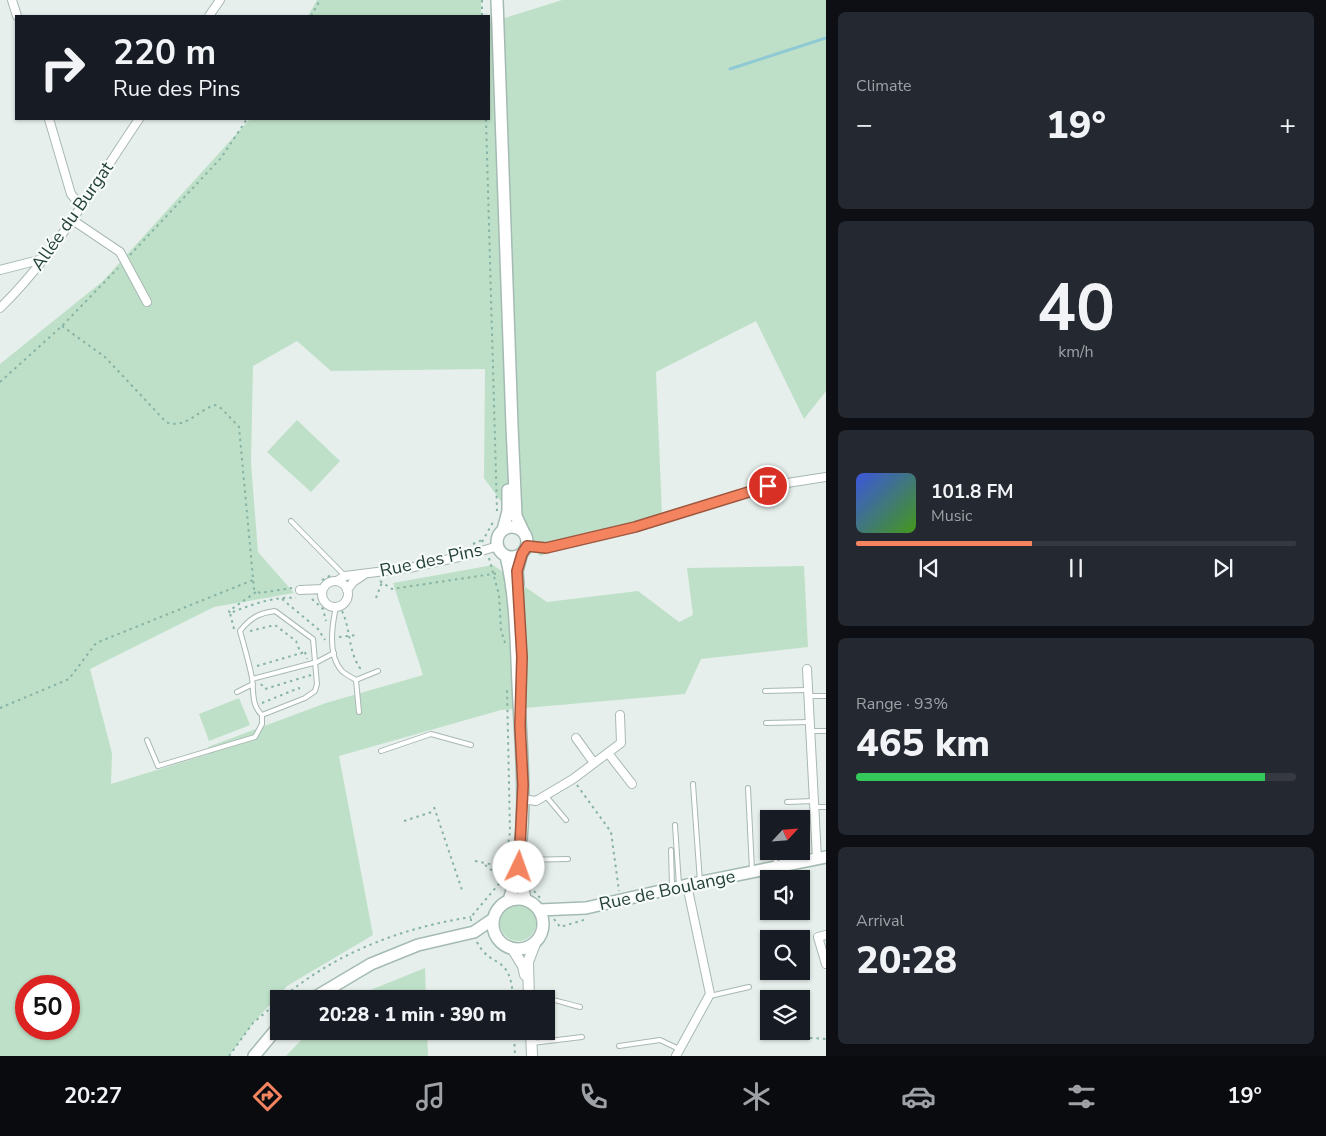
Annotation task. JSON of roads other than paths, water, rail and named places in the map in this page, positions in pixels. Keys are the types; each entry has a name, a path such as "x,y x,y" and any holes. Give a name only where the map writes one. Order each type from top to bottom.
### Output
{"main road":[{"path":"498,0 516,516 524,533 524,550 517,571 522,657 520,726"},
{"path":"509,351 508,511 504,530 498,537 498,546 506,556 510,572 520,726 522,799 519,864 510,900"},
{"path":"504,530 512,527 524,533"},
{"path":"506,556 514,557 524,550"},
{"name":"Rue de Boulange","path":"539,910 567,910 621,901 679,886 822,858"},
{"path":"519,864 525,899"},
{"path":"327,990 371,964 418,945 474,932 493,919 499,907 510,900 525,899 539,910 543,924 536,941 525,948 512,948 497,937 474,932"},
{"name":"Rue de Boulange","path":"543,924 567,910"},
{"path":"493,919 497,937"},
{"path":"254,1056 270,1037"}],"street":[{"path":"12,0 17,15"},
{"path":"210,15 220,0"},
{"path":"49,120 71,194 80,205"},
{"name":"Allée du Burgat","path":"0,308 18,291 43,259 138,120"},
{"path":"71,219 120,252 147,302"},
{"path":"0,270 43,259"},
{"path":"524,550 546,548 635,527 768,486 826,477"},
{"name":"Rue des Pins","path":"338,581 343,573 365,574 387,571 468,555 498,546"},
{"name":"Rue des Pins","path":"348,590 353,582 365,574"},
{"path":"301,593 323,590 329,583 338,581 345,585 348,590 346,601 338,607 325,602 323,590"},
{"path":"807,669 814,804 822,858"},
{"path":"522,799 536,801 573,779 621,742 620,715"},
{"path":"576,738 594,763"},
{"path":"608,753 632,784"},
{"path":"677,1053 708,996 679,886"},
{"path":"826,935 818,937 826,964"},
{"path":"529,990 528,962 536,941"},
{"path":"512,948 523,966 528,990"},
{"path":"531,1043 532,1056"}],"lane":[{"path":"291,521 343,573"},
{"path":"338,607 333,638 334,653 342,670 356,680 359,712"},
{"path":"275,611 313,639 317,662 315,691 305,698 262,715 257,711 256,693 240,631 249,619 265,612 275,611"},
{"path":"237,692 252,682 317,662 334,653"},
{"path":"356,680 378,671"},
{"path":"765,691 808,693 826,696"},
{"path":"147,740 158,766 255,737 262,724 262,715"},
{"path":"766,724 810,722"},
{"path":"810,731 826,732"},
{"path":"381,751 431,734 471,745"},
{"path":"693,784 700,882"},
{"path":"748,788 752,872"},
{"path":"545,795 566,820"},
{"path":"787,802 826,807"},
{"path":"675,825 679,886"},
{"path":"671,850 679,886"},
{"path":"519,864 568,859"},
{"path":"777,860 779,866"},
{"path":"779,866 780,860"},
{"path":"708,996 749,987"},
{"path":"555,999 580,1007"},
{"path":"531,1043 582,1037"},
{"path":"619,1046 660,1040 677,1053"}],"waterway":[{"path":"730,69 826,38"}]}
